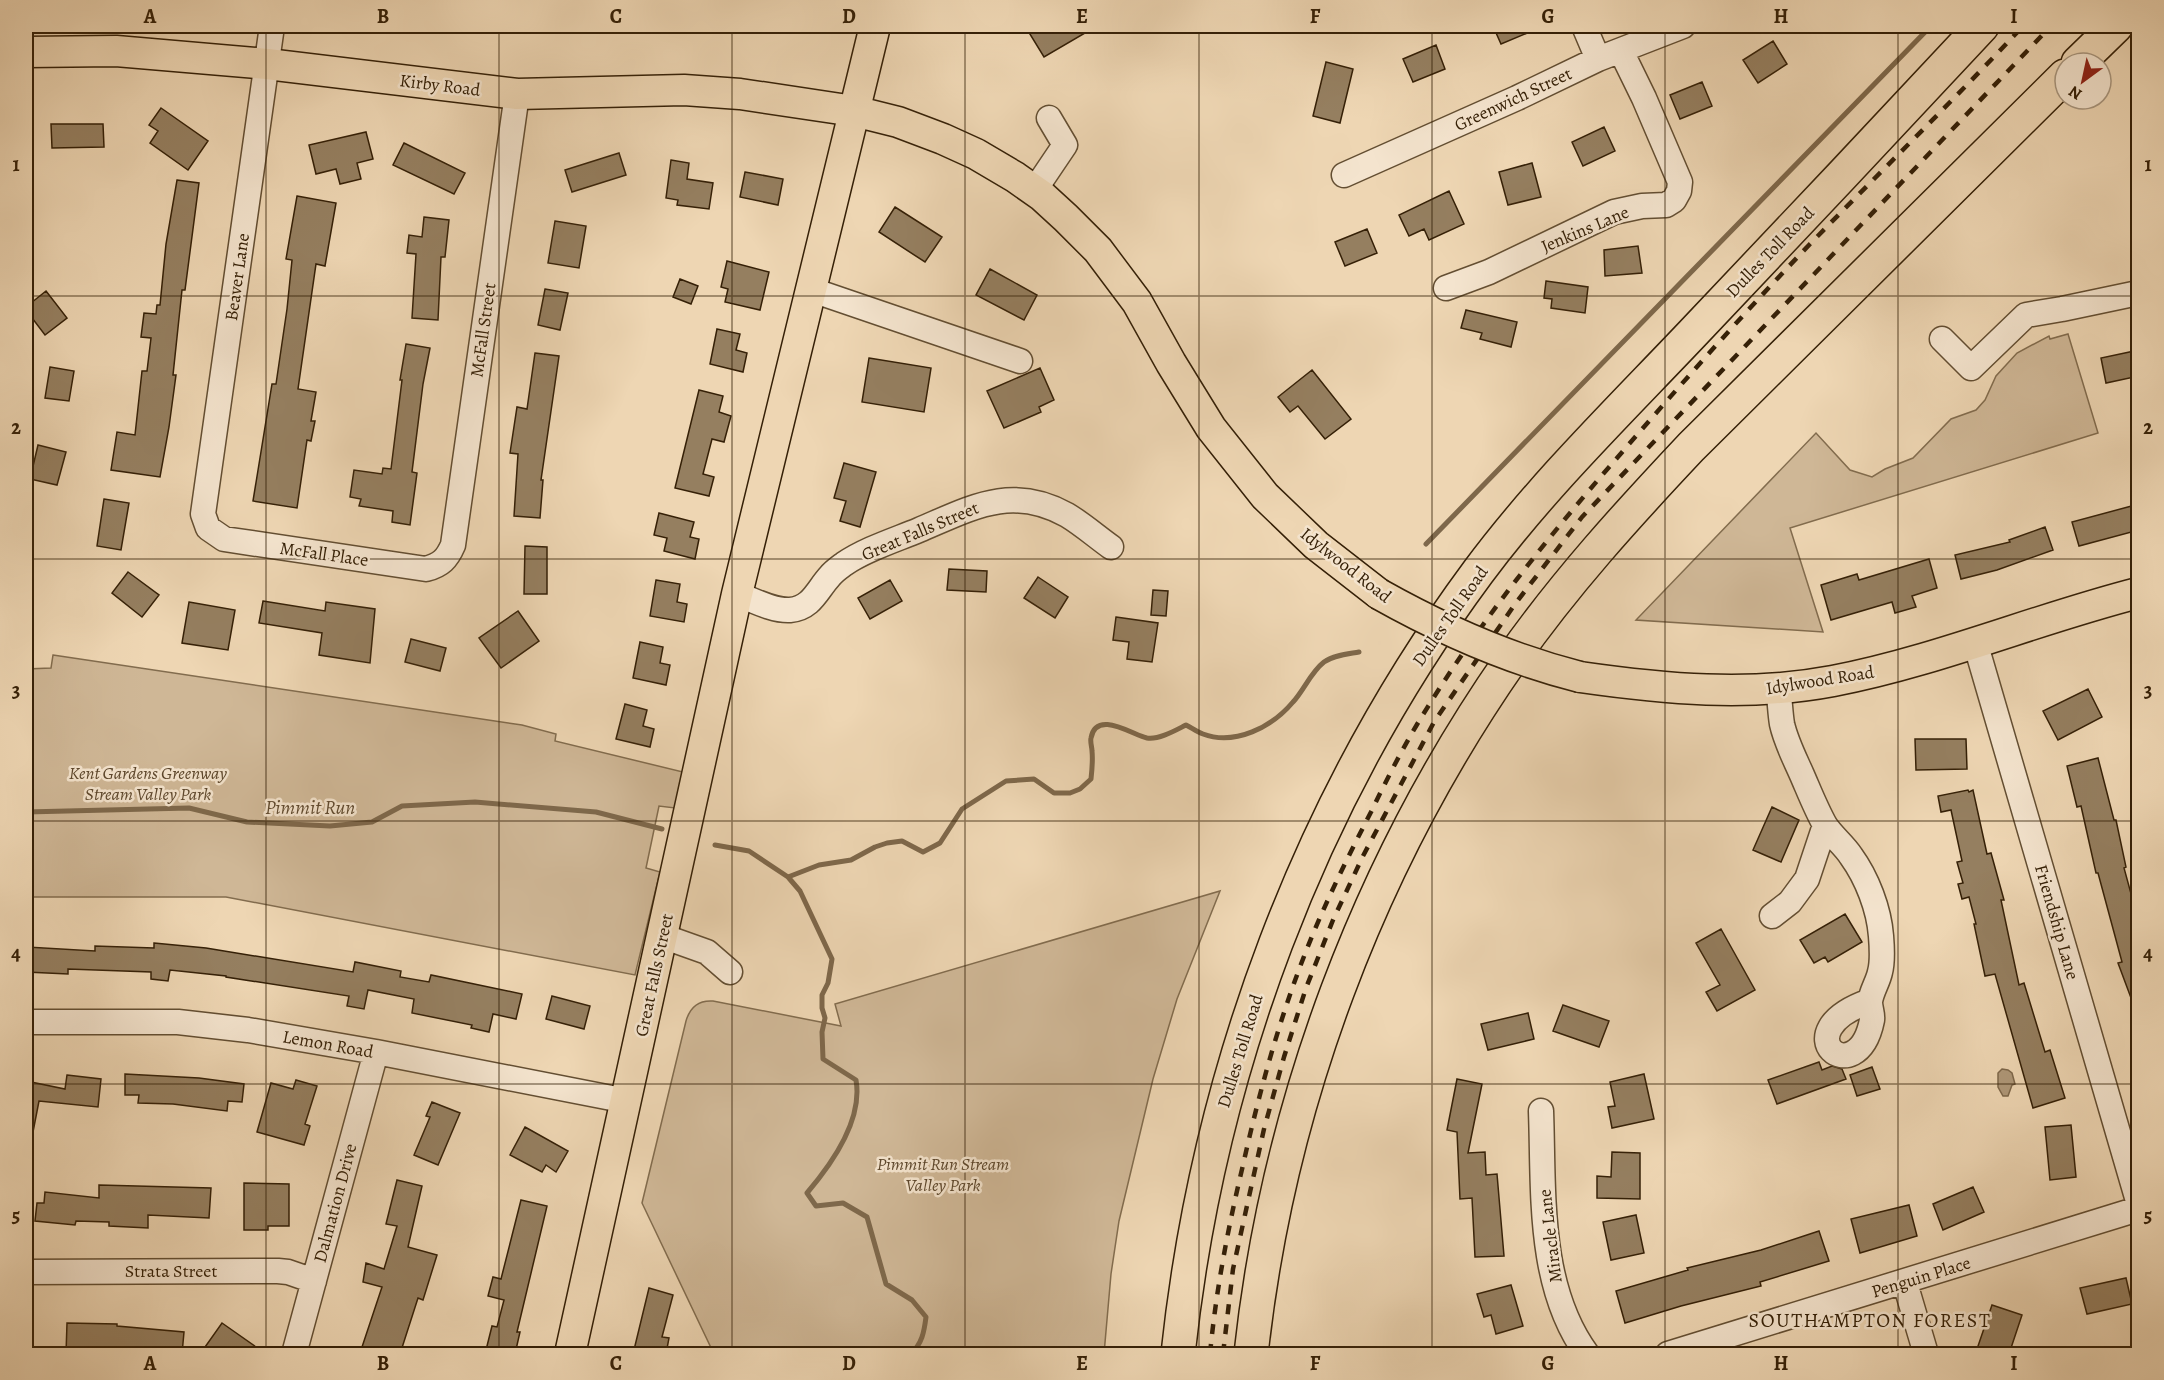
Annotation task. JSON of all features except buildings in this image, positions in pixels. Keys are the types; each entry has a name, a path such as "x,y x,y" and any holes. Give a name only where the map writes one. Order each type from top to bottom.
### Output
{"highway":[{"name":"Dulles Toll Road","path":"1178,1354 1189,1267 1204,1189 1228,1087 1258,992 1285,917 1321,837 1371,740 1412,669 1477,574 1593,436 1794,227 1982,26"},
{"path":"2090,51 2116,26"},
{"path":"1251,1354 1260,1281 1276,1199 1305,1088 1334,999 1364,924 1407,833 1438,775 1483,702 1549,609 1634,508 1691,447 2053,88"}],"main road":[{"name":"Great Falls Street","path":"570,1354 737,594 875,26"},
{"name":"Kirby Road","path":"26,52 116,51 267,64 517,94 684,90 764,97 854,111"},
{"name":"Idylwood Road","path":"854,111 898,122 943,139 976,154 1034,191 1066,218 1098,250 1119,276 1211,428 1265,496 1316,545 1379,594 1426,621 1536,666 1580,677 1641,686 1694,690 1778,688 1832,681 1896,667 2083,607 2139,592"}],"street":[{"name":"Beaver Lane","path":"204,532 203,514 272,26"},
{"path":"1584,26 1598,59"},
{"name":"Greenwich Street","path":"1344,175 1517,98 1598,59 1683,26"},
{"name":"Jenkins Lane","path":"1446,288 1489,272 1614,212 1642,206 1666,205 1674,200 1680,191 1680,182 1622,51"},
{"name":"McFall Street","path":"446,568 453,545 517,94"},
{"path":"1034,191 1065,145 1049,118"},
{"path":"812,290 1020,361"},
{"path":"1942,339 1971,368 2026,315 2139,292"},
{"name":"Great Falls Street","path":"737,594 778,609 790,610 803,606 815,598 830,576 846,563 968,509 997,500 1041,504 1067,515 1111,547"},
{"name":"McFall Place","path":"204,532 224,539 426,569 446,568"},
{"name":"Friendship Lane","path":"1975,642 2139,1202"},
{"path":"1778,688 1786,737 1825,825 1851,856 1864,879 1880,920 1882,948 1880,972 1870,1001"},
{"path":"1772,916 1790,902 1807,879 1825,825"},
{"path":"662,936 707,952 730,972"},
{"name":"Lemon Road","path":"26,1022 178,1022 248,1030 376,1052 627,1101"},
{"name":"Dalmation Drive","path":"294,1354 376,1052"},
{"name":"Miracle Lane","path":"1541,1111 1550,1262 1557,1293 1569,1322 1587,1354"},
{"name":"Penguin Place","path":"1668,1354 1905,1283 2139,1209"},
{"name":"Strata Street","path":"26,1272 278,1271 314,1281"},
{"path":"1905,1283 1926,1354"}],"green space":[{"path":"2068,334 2098,433 1790,528 1823,632 1636,620 1816,433 1850,470 1872,477 1913,458 1951,419 1976,410 1985,400 1996,376 2017,353 2049,336 2050,339"},
{"name":"Kent Gardens Greenway Stream Valley Park","path":"53,655 522,725 556,734 555,741 683,772 675,808 659,806 646,868 660,872 635,975 226,897 26,897 26,669 51,668"},
{"name":"Pimmit Run Stream Valley Park","path":"1220,891 1177,999 1153,1079 1119,1221 1111,1274 1104,1354 714,1354 642,1203 686,1021 696,1005 713,1001 841,1026 835,1004"}],"shaded area":[{"path":"2002,1069 2012,1073 2015,1084 2012,1085 2008,1096 2003,1096 1998,1087 1998,1073"}],"waterway":[{"path":"1426,544 1931,26"},
{"path":"788,877 819,865 851,860 887,843 902,841 923,852 940,843 962,809 1006,781 1034,779 1054,793 1070,793 1080,789 1091,779 1091,738 1094,730 1100,725 1116,726 1147,738 1157,738 1186,725 1215,737 1228,738 1252,732 1284,711 1324,662 1337,656 1359,652"},
{"name":"Pimmit Run","path":"26,812 189,808 247,822 330,826 372,822 402,806 475,802 596,812 662,829"},
{"name":"Pimmit Run","path":"715,845 749,851 788,877 800,891 832,959 828,983 822,995 825,1018 822,1032 823,1059 856,1080 857,1095 855,1111 843,1141 826,1169 807,1193 816,1206 843,1203 867,1217 886,1284 912,1300 926,1317 922,1337 911,1354"}],"railway":[{"path":"1210,1354 1219,1283 1232,1212 1258,1101 1286,1006 1309,944 1334,888 1390,775 1424,713 1468,646 1515,581 1641,431 1785,270 2023,26"},
{"path":"1223,1354 1233,1269 1264,1129 1306,988 1333,920 1363,856 1434,722 1515,604 1582,517 2051,26"}],"district":[{"name":"SOUTHAMPTON FOREST","path":"1870,1320"}]}
